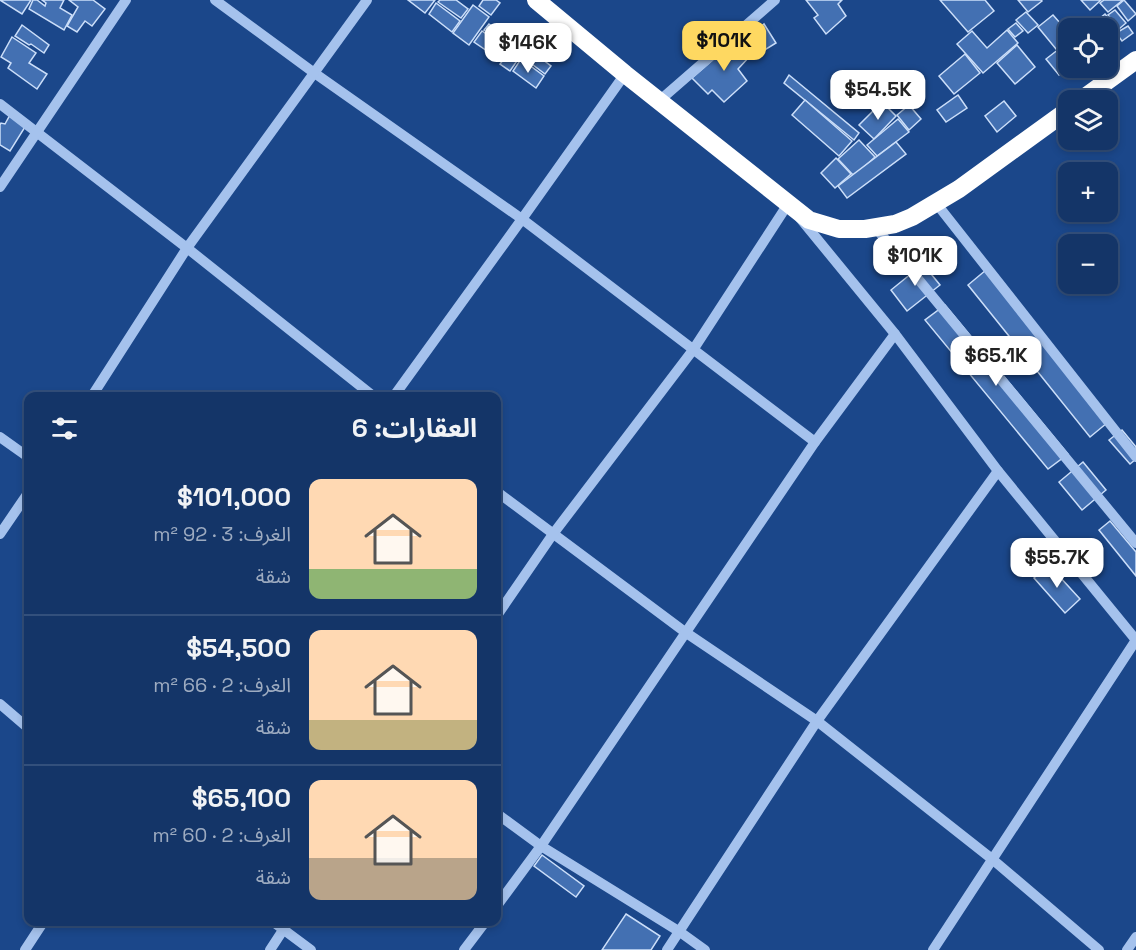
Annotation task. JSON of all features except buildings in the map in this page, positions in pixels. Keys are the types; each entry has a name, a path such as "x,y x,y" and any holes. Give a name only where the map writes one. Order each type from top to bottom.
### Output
{"highway":[{"path":"536,0 809,220 839,229 876,228 904,221 959,189 1058,117"},
{"path":"1095,90 1136,60"}],"street":[{"path":"0,187 126,0"},
{"path":"215,0 522,219 815,442"},
{"path":"95,392 188,248 367,0"},
{"path":"659,100 761,4 775,0"},
{"path":"397,392 626,74"},
{"path":"0,104 188,248 368,392"},
{"path":"936,203 1136,457"},
{"path":"501,610 553,534 693,350 788,204 895,334 998,471 1136,640 933,950"},
{"path":"876,228 1136,543"},
{"path":"501,900 541,846 815,442 895,334"},
{"path":"0,437 24,454"},
{"path":"667,950 817,722 998,471"},
{"path":"501,495 685,632 817,722 992,859 1099,950"},
{"path":"0,534 24,498"},
{"path":"0,704 24,725"},
{"path":"501,817 541,846 680,932 705,950"},
{"path":"25,950 41,926"},
{"path":"270,950 285,926"},
{"path":"287,926 311,950"},
{"path":"464,950 482,926"},
{"path":"1127,950 1136,937"}]}
